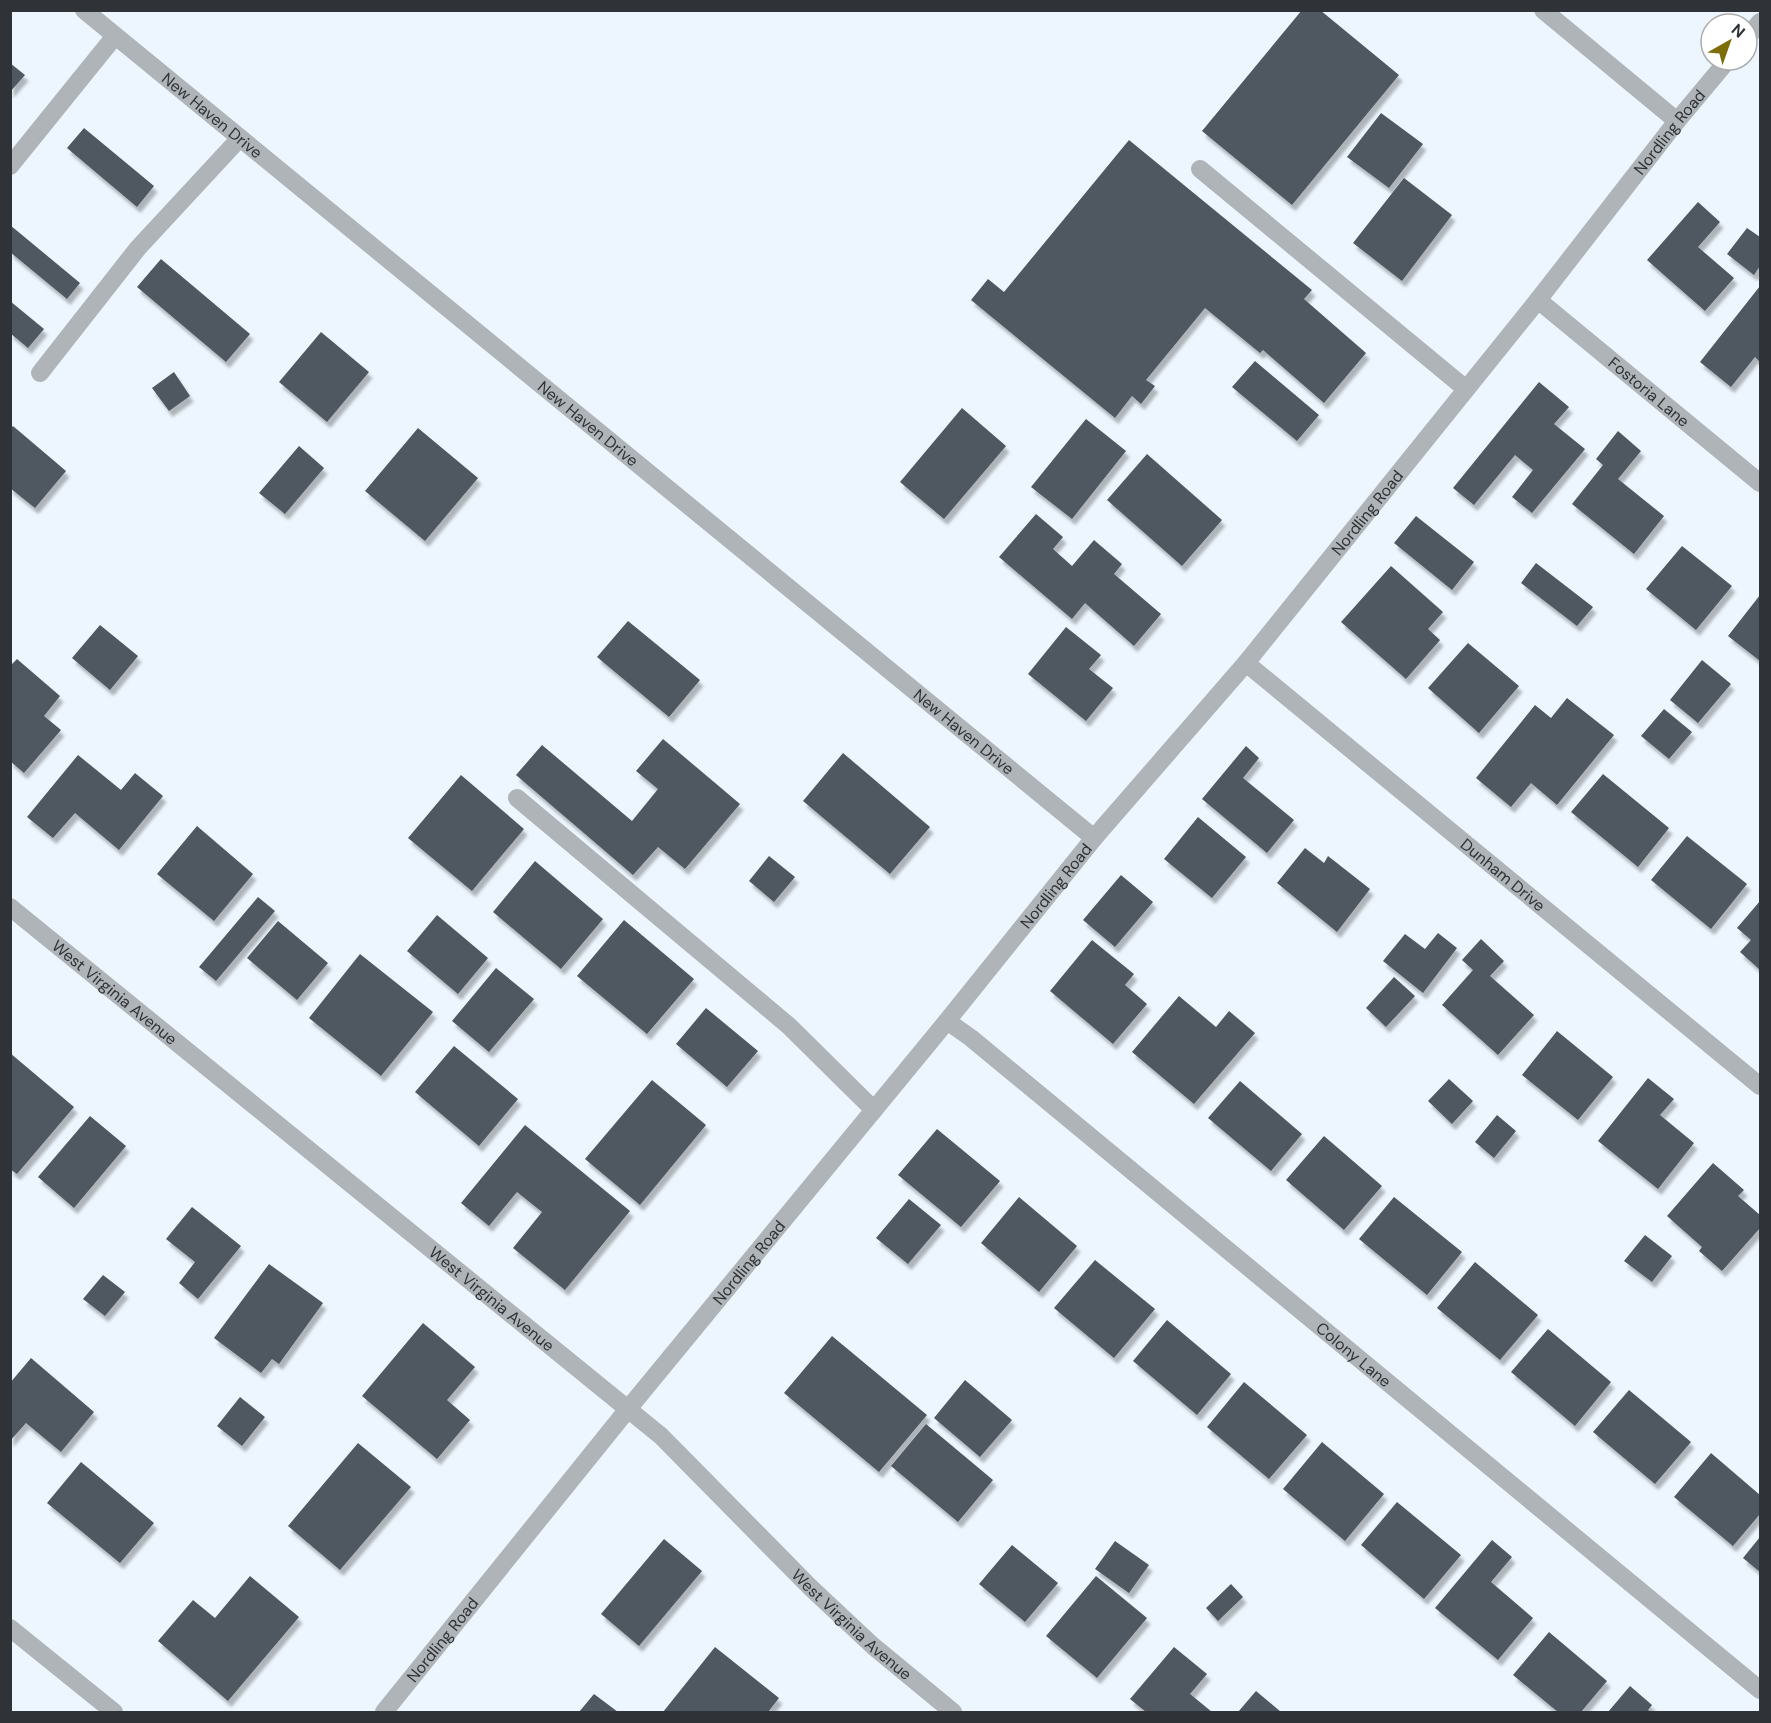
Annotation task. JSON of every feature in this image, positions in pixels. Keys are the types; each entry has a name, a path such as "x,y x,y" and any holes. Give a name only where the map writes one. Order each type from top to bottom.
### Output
{"street":[{"name":"New Haven Drive","path":"84,10 1094,838"},
{"path":"1543,10 1677,121"},
{"path":"10,166 115,36"},
{"name":"Nordling Road","path":"384,1713 628,1409 947,1021 1094,838 1246,663 1718,72"},
{"path":"40,373 138,248 240,138"},
{"path":"1200,169 1466,389"},
{"name":"Fostoria Lane","path":"1538,300 1761,483"},
{"name":"Dunham Drive","path":"1246,663 1761,1086"},
{"path":"517,798 789,1026 874,1110"},
{"name":"West Virginia Avenue","path":"10,907 661,1436 811,1588 858,1632 953,1713"},
{"name":"Colony Lane","path":"947,1021 1761,1690"},
{"path":"10,1628 114,1713"}],"building":[{"path":"1302,10 1320,10 1399,75 1292,205 1202,131"},
{"path":"10,63 25,75 10,92"},
{"path":"1381,113 1423,144 1389,188 1347,157"},
{"path":"84,128 154,186 137,207 67,148"},
{"path":"1129,140 1312,290 1304,299 1366,353 1324,403 1263,350 1260,353 1205,308 1146,380 1155,386 1141,404 1132,396 1115,418 971,300 988,279 1004,292"},
{"path":"1404,178 1452,215 1402,281 1353,243"},
{"path":"1698,202 1720,222 1698,247 1734,278 1705,311 1647,260"},
{"path":"10,225 80,283 67,299 10,252"},
{"path":"1747,228 1760,237 1760,266 1754,275 1727,254"},
{"path":"161,259 250,334 226,362 137,287"},
{"path":"1760,286 1760,362 1755,357 1731,387 1700,362"},
{"path":"10,301 44,329 28,348 10,333"},
{"path":"321,332 369,372 327,422 279,382"},
{"path":"1255,361 1319,415 1297,441 1232,387"},
{"path":"174,372 190,396 169,411 152,388"},
{"path":"1539,382 1569,407 1554,424 1585,449 1532,513 1512,497 1533,470 1515,455 1474,505 1453,488"},
{"path":"962,408 1006,446 944,519 900,482"},
{"path":"1086,419 1126,451 1072,519 1031,487"},
{"path":"13,426 66,471 35,508 10,488 10,429"},
{"path":"418,428 478,478 425,541 365,491"},
{"path":"1618,431 1641,451 1618,479 1664,516 1634,554 1572,504 1603,465 1596,459"},
{"path":"299,446 324,468 285,514 259,493"},
{"path":"1147,454 1222,520 1182,566 1107,500"},
{"path":"1036,514 1063,537 1053,549 1072,566 1094,540 1122,564 1114,574 1161,614 1134,646 1085,603 1072,619 999,557"},
{"path":"1416,516 1474,562 1452,590 1394,543"},
{"path":"1682,546 1732,586 1696,630 1646,589"},
{"path":"1536,563 1593,607 1577,626 1521,583"},
{"path":"1391,566 1443,612 1428,629 1440,640 1406,679 1341,622"},
{"path":"1760,595 1760,661 1728,636"},
{"path":"628,621 700,680 669,717 597,657"},
{"path":"100,625 138,656 110,690 72,658"},
{"path":"1066,627 1101,655 1089,669 1113,688 1086,721 1028,674"},
{"path":"1468,643 1519,686 1479,733 1428,688"},
{"path":"17,659 60,696 44,716 61,730 24,773 10,761 10,666"},
{"path":"1702,660 1731,684 1698,723 1670,700"},
{"path":"1567,698 1614,735 1557,805 1531,783 1511,807 1476,778 1535,705 1551,718"},
{"path":"1664,709 1692,732 1669,759 1641,736"},
{"path":"663,739 740,804 685,869 658,847 633,875 516,775 542,745 632,821 658,789 636,771"},
{"path":"1246,746 1259,758 1243,778 1294,820 1267,853 1202,799"},
{"path":"843,753 930,827 890,874 803,801"},
{"path":"78,755 121,790 135,773 163,796 119,850 75,813 53,838 27,817"},
{"path":"1603,774 1669,828 1638,867 1571,812"},
{"path":"461,775 524,829 472,891 408,838"},
{"path":"1198,817 1246,857 1212,898 1164,859"},
{"path":"197,826 253,874 214,921 157,874"},
{"path":"1687,836 1747,884 1711,929 1651,880"},
{"path":"1305,848 1324,863 1328,856 1370,889 1337,932 1277,883"},
{"path":"769,856 795,877 774,902 749,881"},
{"path":"535,861 603,919 561,969 493,912"},
{"path":"1121,875 1153,902 1115,947 1083,920"},
{"path":"258,897 275,911 216,981 199,967"},
{"path":"1760,901 1759,969 1740,952 1751,940 1737,928"},
{"path":"437,915 488,958 458,994 407,951"},
{"path":"624,920 694,979 647,1034 577,976"},
{"path":"278,921 328,963 297,1000 247,958"},
{"path":"1438,933 1457,948 1423,993 1383,961 1405,934 1425,949"},
{"path":"1481,939 1504,961 1490,976 1534,1015 1498,1055 1442,1005 1473,970 1462,960"},
{"path":"1092,940 1134,974 1125,985 1147,1004 1113,1044 1050,991"},
{"path":"360,954 433,1012 381,1076 309,1018"},
{"path":"496,968 534,999 489,1052 452,1021"},
{"path":"1394,977 1415,996 1386,1027 1366,1008"},
{"path":"1179,996 1216,1027 1229,1011 1255,1033 1194,1104 1132,1052"},
{"path":"706,1008 758,1051 727,1087 676,1044"},
{"path":"1557,1031 1613,1077 1578,1120 1522,1075"},
{"path":"454,1046 518,1099 479,1146 415,1092"},
{"path":"10,1053 74,1107 17,1174 10,1169"},
{"path":"1648,1078 1674,1099 1660,1115 1694,1143 1658,1189 1598,1141"},
{"path":"1449,1079 1473,1101 1452,1124 1428,1101"},
{"path":"652,1080 706,1125 640,1205 585,1159"},
{"path":"1240,1081 1302,1134 1271,1171 1208,1118"},
{"path":"1497,1115 1516,1131 1494,1158 1475,1142"},
{"path":"90,1116 126,1146 74,1208 38,1177"},
{"path":"525,1125 630,1211 565,1290 513,1248 542,1212 517,1192 489,1226 461,1203"},
{"path":"937,1129 1000,1181 961,1227 898,1175"},
{"path":"1324,1136 1382,1186 1344,1230 1286,1180"},
{"path":"1713,1163 1744,1190 1738,1196 1760,1215 1760,1228 1722,1271 1699,1251 1702,1247 1667,1216"},
{"path":"1019,1197 1077,1246 1039,1292 981,1243"},
{"path":"1394,1197 1462,1252 1427,1295 1359,1239"},
{"path":"909,1199 941,1225 908,1264 876,1238"},
{"path":"192,1207 241,1246 198,1299 179,1283 195,1262 166,1239"},
{"path":"1645,1235 1672,1256 1652,1282 1624,1261"},
{"path":"1095,1260 1155,1309 1114,1358 1054,1308"},
{"path":"1475,1262 1538,1315 1500,1360 1437,1308"},
{"path":"269,1264 323,1303 279,1364 272,1359 261,1373 214,1338"},
{"path":"103,1275 125,1292 105,1316 83,1299"},
{"path":"1167,1320 1231,1374 1197,1415 1133,1361"},
{"path":"423,1323 475,1367 447,1400 470,1420 437,1459 362,1396"},
{"path":"1548,1329 1611,1382 1575,1426 1511,1372"},
{"path":"832,1336 927,1415 879,1472 784,1393"},
{"path":"31,1358 94,1412 61,1452 26,1423 10,1441 10,1383"},
{"path":"965,1380 1012,1420 980,1457 934,1418"},
{"path":"1244,1382 1307,1435 1269,1479 1207,1427"},
{"path":"1629,1390 1691,1442 1655,1484 1593,1432"},
{"path":"240,1397 265,1417 242,1446 217,1426"},
{"path":"926,1424 993,1480 958,1522 891,1466"},
{"path":"1322,1442 1384,1494 1345,1541 1283,1489"},
{"path":"358,1443 411,1487 340,1570 288,1526"},
{"path":"1711,1453 1760,1495 1760,1514 1733,1546 1674,1497"},
{"path":"81,1462 154,1523 120,1563 47,1503"},
{"path":"1397,1502 1461,1555 1424,1599 1361,1545"},
{"path":"1760,1537 1760,1572 1743,1558"},
{"path":"664,1539 702,1571 639,1646 601,1614"},
{"path":"1492,1540 1512,1557 1491,1582 1533,1618 1498,1660 1435,1608"},
{"path":"1115,1541 1149,1565 1129,1593 1095,1569"},
{"path":"1012,1545 1058,1583 1025,1622 979,1584"},
{"path":"250,1576 299,1617 228,1701 158,1641 193,1600 215,1618"},
{"path":"1096,1576 1147,1618 1097,1678 1046,1636"},
{"path":"1231,1584 1243,1597 1218,1621 1206,1608"},
{"path":"1549,1632 1607,1681 1581,1712 1558,1712 1513,1675"},
{"path":"715,1647 779,1698 768,1712 663,1712"},
{"path":"1174,1647 1207,1674 1190,1694 1212,1712 1146,1712 1130,1699"},
{"path":"1630,1686 1652,1705 1648,1710 1651,1712 1608,1712"},
{"path":"1256,1691 1281,1712 1238,1712"},
{"path":"594,1694 618,1712 579,1712"}]}
